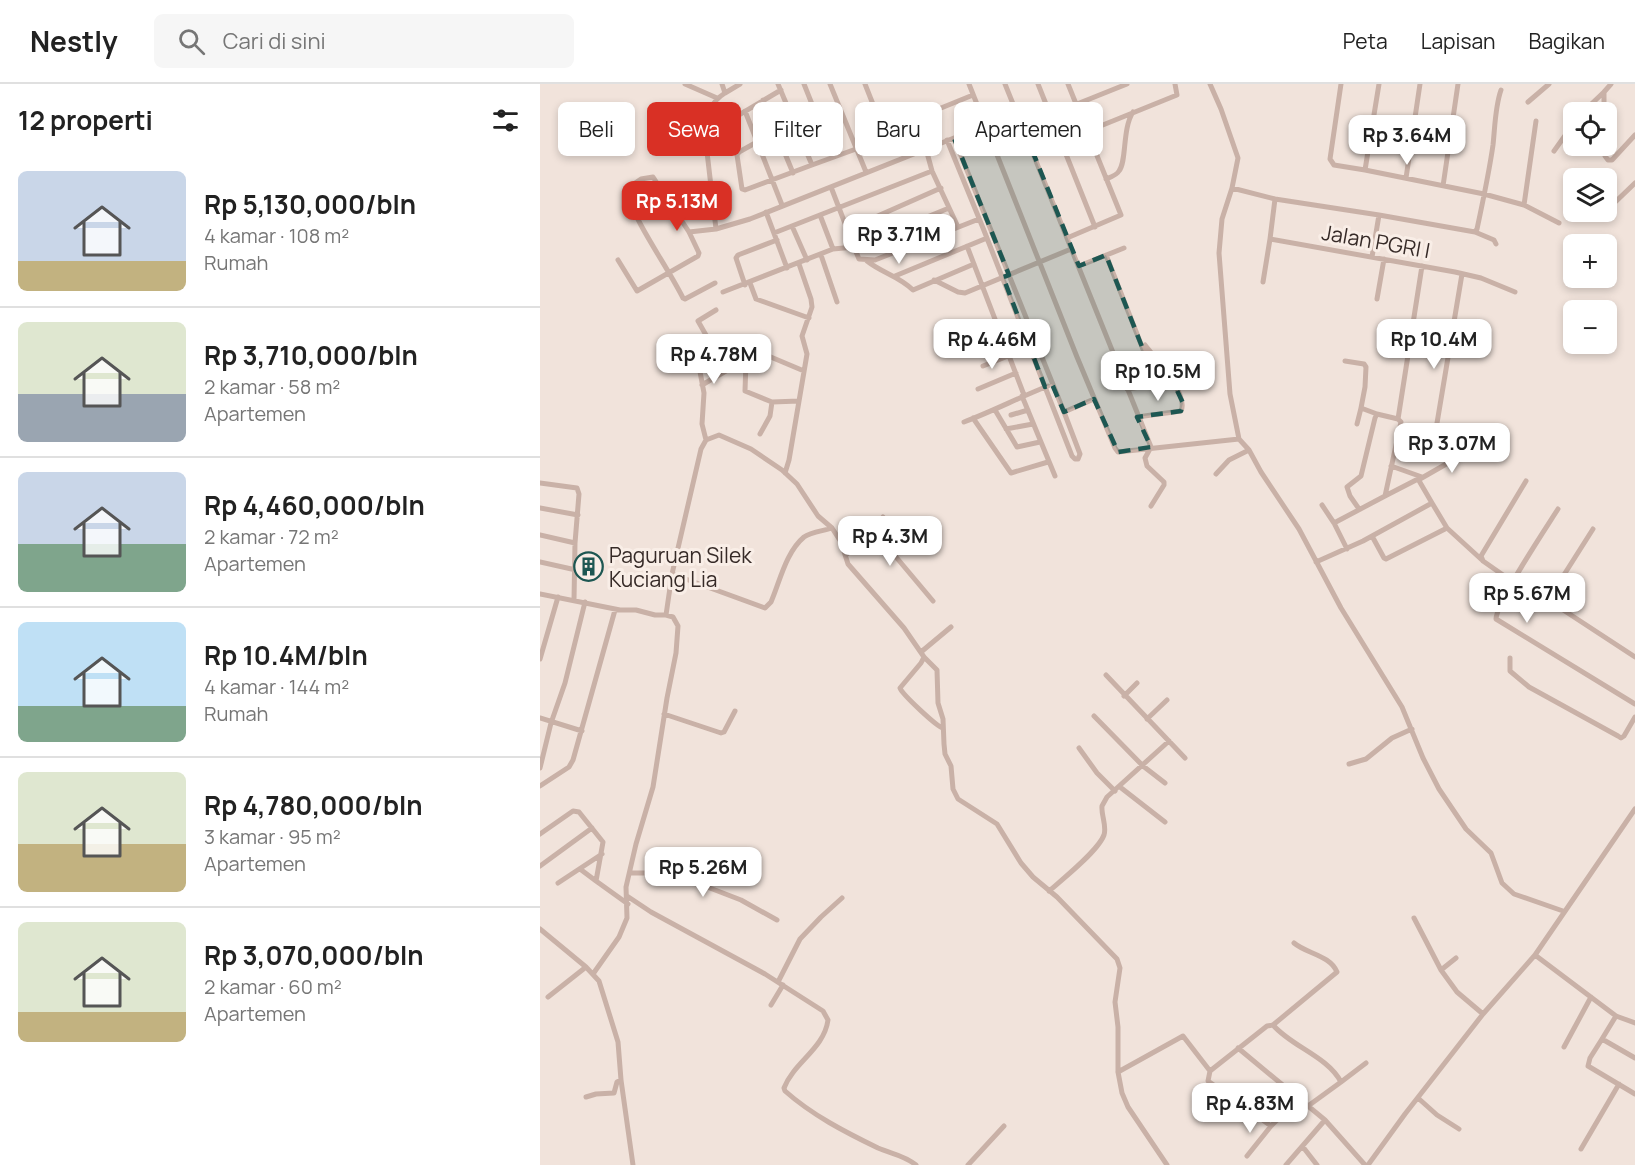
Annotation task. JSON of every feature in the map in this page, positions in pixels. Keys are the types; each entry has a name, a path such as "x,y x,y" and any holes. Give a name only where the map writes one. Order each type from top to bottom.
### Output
{"street":[{"path":"685,84 717,98"},
{"path":"722,84 725,93"},
{"path":"715,102 717,98 740,84"},
{"path":"778,84 812,165"},
{"path":"804,84 833,158"},
{"path":"830,84 855,146"},
{"path":"865,84 882,127 887,130 973,95"},
{"path":"969,84 976,102"},
{"path":"1005,84 1012,102"},
{"path":"1038,84 1045,102"},
{"path":"1068,84 1076,102"},
{"path":"1082,102 1127,84"},
{"path":"1103,125 1177,95 1174,84"},
{"path":"1210,84 1238,158 1232,188 1222,219 1219,253 1230,394 1239,439 1249,450 1299,529 1341,608 1402,707 1423,758 1439,789 1466,829 1491,853 1502,883 1514,894 1563,911"},
{"path":"1341,84 1330,159 1334,165 1484,194 1524,205 1559,223"},
{"path":"1365,170 1379,84"},
{"path":"1406,178 1420,84"},
{"path":"1443,186 1458,84"},
{"path":"1528,102 1550,84"},
{"path":"1594,102 1611,84"},
{"path":"741,113 782,90"},
{"path":"1475,232 1493,146 1501,90"},
{"path":"1604,93 1604,102"},
{"path":"763,100 793,173"},
{"path":"745,111 753,132"},
{"path":"1106,179 1121,169 1127,123 1134,111"},
{"path":"1524,205 1536,121"},
{"path":"1617,155 1635,135"},
{"path":"942,142 954,138"},
{"path":"1554,151 1563,138"},
{"path":"947,140 987,238 1006,276 1053,384 1080,453 1078,459 1072,456 1006,276 961,156"},
{"path":"753,144 737,155 742,189 745,190 855,149"},
{"path":"708,156 716,229"},
{"path":"762,156 782,205"},
{"path":"859,156 866,172"},
{"path":"689,232 716,229 766,212 908,156"},
{"path":"928,156 932,171 958,227"},
{"path":"997,156 1111,441 1118,452 1239,439"},
{"path":"1034,156 1151,447"},
{"path":"1066,156 1095,227"},
{"path":"1067,238 1120,215 1097,156"},
{"path":"774,233 932,171"},
{"path":"618,260 637,290 669,271 698,256 699,253 689,232 653,177 641,179 625,190 642,228 669,271 685,299 715,284"},
{"path":"1617,200 1635,183"},
{"path":"831,187 837,208 859,259 867,261 875,260 979,219"},
{"path":"1232,188 1275,199 1475,232 1494,240 1496,244"},
{"path":"846,230 940,189"},
{"path":"1263,282 1275,199"},
{"path":"723,292 833,249 854,248 949,208"},
{"path":"766,212 787,268"},
{"path":"820,215 833,249"},
{"path":"1372,257 1378,215"},
{"path":"792,226 807,260"},
{"path":"896,276 987,238"},
{"name":"Jalan PGRI I","path":"1270,239 1481,278 1515,292"},
{"path":"777,240 738,255 736,258 756,299 809,318"},
{"path":"967,246 1033,424 1055,476"},
{"path":"1079,266 1124,248"},
{"path":"934,280 958,292 965,292 1071,249"},
{"path":"821,255 837,302"},
{"path":"1106,255 1158,385"},
{"path":"1377,299 1384,259"},
{"path":"867,261 884,273 896,276 913,290 974,264"},
{"path":"784,473 789,460 807,354 802,336 812,306 799,264"},
{"path":"1385,496 1401,422 1398,419 1422,266"},
{"path":"1448,463 1446,454 1435,435 1462,274"},
{"path":"715,351 698,321 716,310"},
{"path":"980,345 1001,336"},
{"path":"1137,417 1181,411 1183,403 1173,382 1140,339"},
{"path":"706,440 702,429 704,393 698,361 733,340"},
{"path":"702,385 748,358 766,355 804,371"},
{"path":"982,366 1008,356"},
{"path":"746,361 745,390 772,402 799,400"},
{"path":"1345,361 1364,364 1366,367 1357,424"},
{"path":"978,389 1016,373"},
{"path":"1127,389 1173,382"},
{"path":"964,422 1053,384"},
{"path":"1064,412 1094,399"},
{"path":"760,434 770,416 772,402"},
{"path":"1361,408 1398,419"},
{"path":"994,410 1018,448 1040,442"},
{"path":"1011,415 1028,410"},
{"path":"1359,509 1347,487 1361,476 1377,414"},
{"path":"973,418 1011,473 1048,462"},
{"path":"1006,429 1033,424"},
{"path":"666,615 672,574 701,449 706,440 719,435 750,449 784,473 797,484 818,516 832,528 841,542 848,564 904,628 922,654 938,670 938,703 943,719 945,754 951,766 953,789 958,799 997,824 1021,863 1065,904 1117,959 1120,968 1115,1002 1118,1027 1118,1072 1125,1101 1167,1165"},
{"path":"1334,523 1448,463 1458,443"},
{"path":"1151,447 1145,458 1147,466 1164,483 1151,506"},
{"path":"1216,474 1229,460 1249,450"},
{"path":"1391,466 1421,478 1447,528 1483,561 1635,657"},
{"path":"1483,561 1481,556 1526,480"},
{"path":"540,483 577,489 579,494 574,600"},
{"path":"1316,562 1347,549 1432,503"},
{"path":"1322,505 1347,549"},
{"path":"540,508 578,515"},
{"path":"1558,509 1513,582 1496,619 1635,704"},
{"path":"846,555 872,531 883,517"},
{"path":"672,574 765,608 771,602 792,552 810,534 832,528"},
{"path":"1372,536 1386,559 1447,528"},
{"path":"1548,600 1593,529"},
{"path":"872,531 881,538 933,601"},
{"path":"540,535 576,543"},
{"path":"540,562 576,570"},
{"path":"540,594 615,610 666,615 673,617 677,622 678,632 651,797 626,887 627,918 619,937 593,974"},
{"path":"540,659 558,597"},
{"path":"540,768 551,723 565,683 585,602"},
{"path":"540,786 569,767 582,731 615,610"},
{"path":"943,728 933,722 902,693 900,688 921,663 922,654 951,627"},
{"path":"1510,658 1510,671 1529,687 1618,736 1624,736 1635,717"},
{"path":"1106,675 1185,758"},
{"path":"1124,696 1137,683"},
{"path":"1147,719 1167,700"},
{"path":"664,714 721,733 724,732 735,711"},
{"path":"1094,716 1143,766 1165,783"},
{"path":"540,718 582,731"},
{"path":"1349,764 1366,759 1392,738 1412,729"},
{"path":"1049,891 1081,863 1104,835 1102,806 1107,797 1169,741"},
{"path":"1079,748 1097,773 1115,791"},
{"path":"1120,786 1165,822"},
{"path":"1238,1048 1325,1120 1366,1165 1483,1014 1535,955 1635,809"},
{"path":"540,834 573,811 579,812 603,842 596,881"},
{"path":"540,866 592,828"},
{"path":"558,883 602,854"},
{"path":"580,869 628,904"},
{"path":"630,873 671,873 741,900 777,920"},
{"path":"627,896 651,912 780,983 823,1011 828,1020 820,1041 788,1079 785,1092 825,1121 880,1148 906,1157 916,1165"},
{"path":"771,1005 800,939 842,898"},
{"path":"1414,918 1441,970 1457,992 1483,1014"},
{"path":"540,929 586,967 599,981 615,1029 633,1165"},
{"path":"1271,1126 1208,1081 1210,1071 1267,1026 1273,1025 1337,972 1329,962 1294,943"},
{"path":"1535,955 1616,1016 1635,1023"},
{"path":"1441,970 1456,958"},
{"path":"548,997 586,967"},
{"path":"1564,1047 1591,997"},
{"path":"1616,1016 1588,1061 1588,1066 1635,1094"},
{"path":"1273,1025 1328,1067 1341,1082"},
{"path":"1118,1072 1183,1036 1210,1071"},
{"path":"1602,1039 1635,1058"},
{"path":"1308,1106 1366,1063"},
{"path":"586,1097 614,1093 617,1082 621,1080"},
{"path":"1581,1149 1619,1084"},
{"path":"1247,1156 1271,1126 1299,1098"},
{"path":"1418,1098 1437,1115 1459,1129"},
{"path":"1286,1165 1325,1120"},
{"path":"968,1165 1004,1126"},
{"path":"1303,1147 1317,1165"}],"highlighted area":[{"path":"1017,113 1079,266 1106,255 1157,385 1173,382 1183,403 1181,411 1137,417 1151,447 1118,452 1094,399 1064,412 1052,384 1045,387 1003,277 1009,275 954,138"}],"place":[{"name":"Paguruan Silek Kuciang Lia","path":"588,567"}]}
